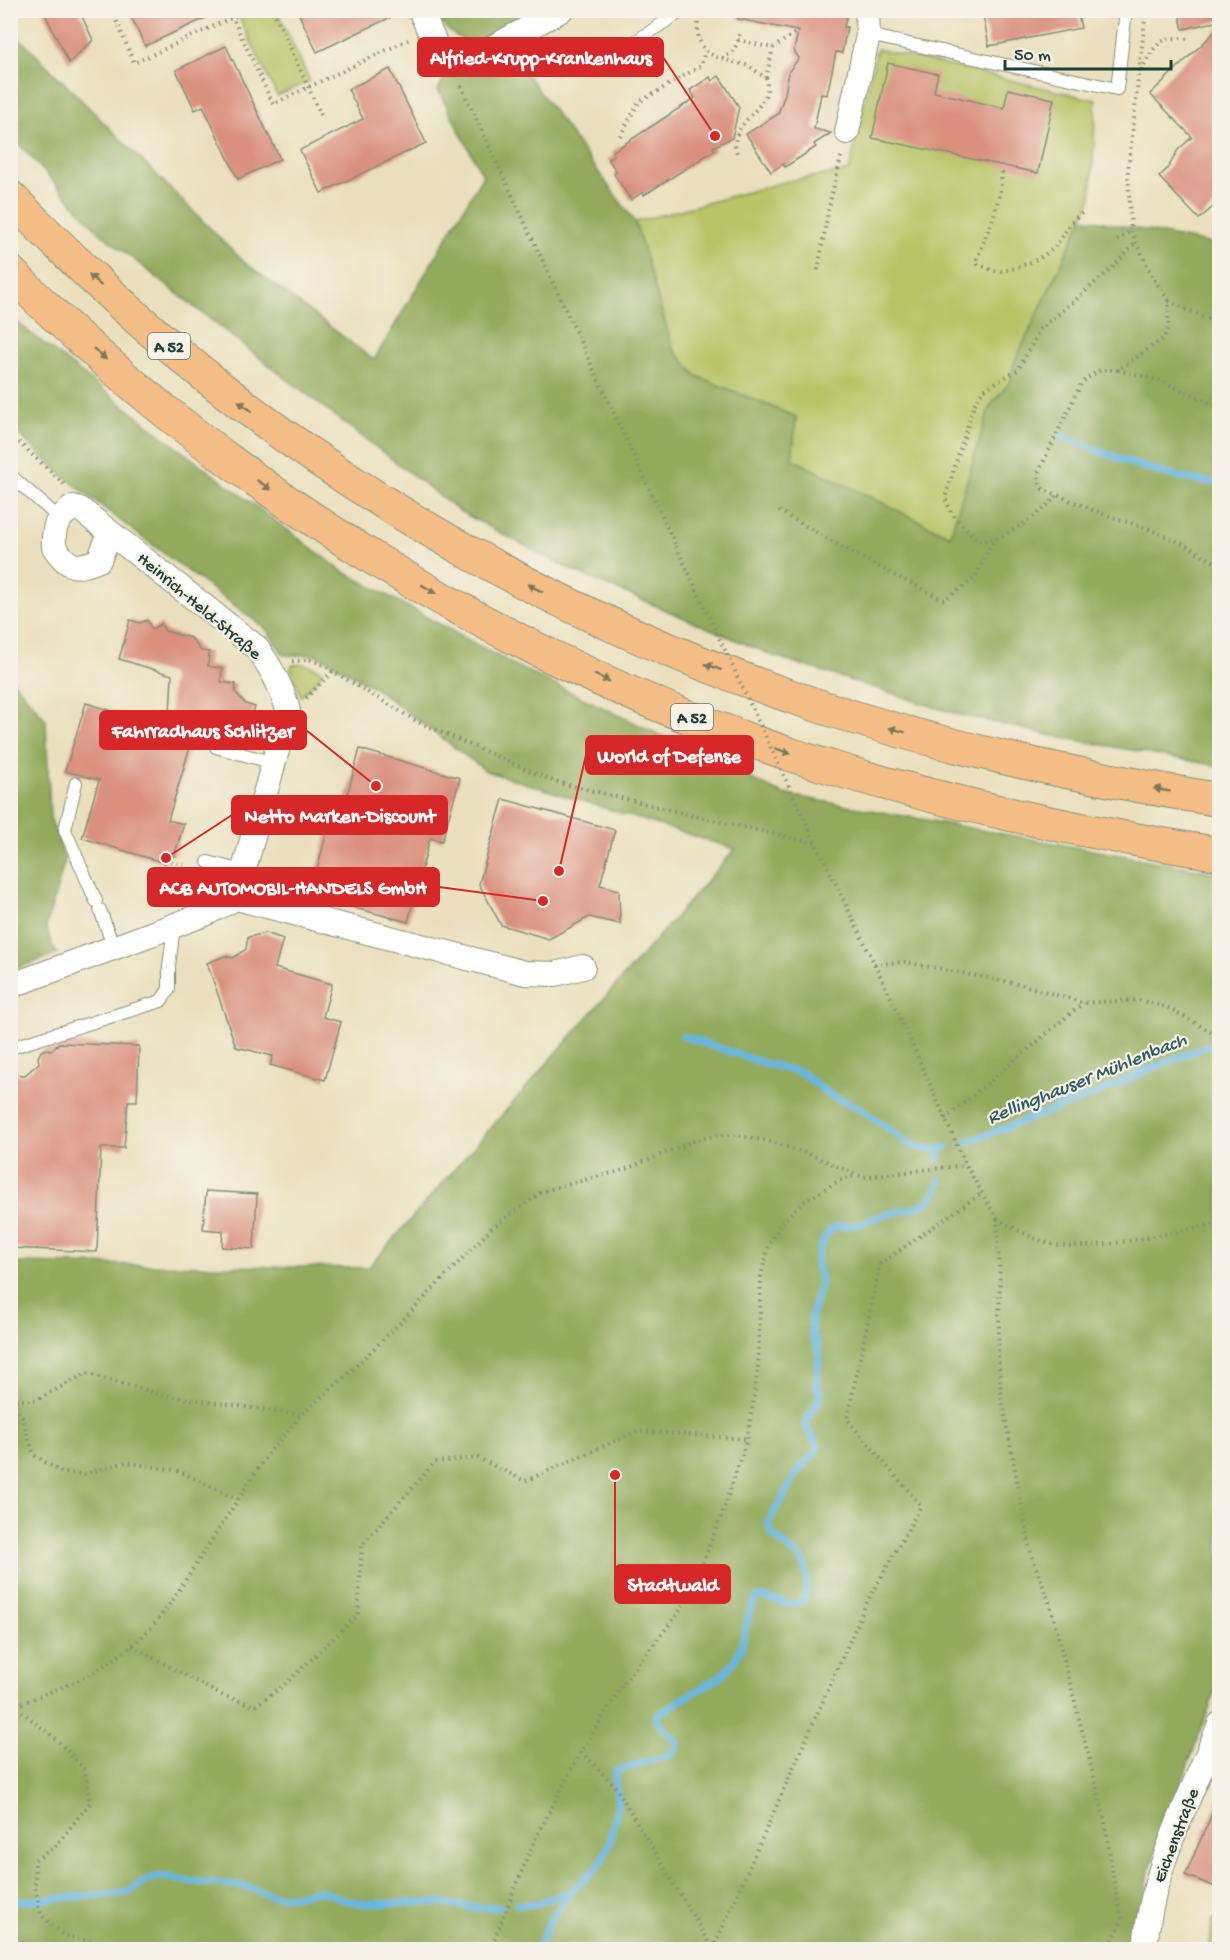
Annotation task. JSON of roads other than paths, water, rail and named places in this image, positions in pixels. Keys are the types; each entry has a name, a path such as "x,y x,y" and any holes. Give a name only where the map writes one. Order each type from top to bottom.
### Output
{"highway":[{"name":"A 52","path":"10,197 140,321 255,414 411,519 532,586 679,653 835,712 976,750 1102,779 1220,800"},
{"name":"A 52","path":"10,272 73,331 163,408 257,480 391,568 496,627 558,658 660,704 730,732 850,772 1021,817 1220,854"}],"street":[{"path":"420,10 440,54 450,64 465,63 561,10"},
{"path":"847,132 868,35 867,10"},
{"path":"70,514 55,526 54,547 70,565 81,567 99,560 108,538 107,530"},
{"name":"Heinrich-Held-Straße","path":"70,514 107,530 256,647 268,662 288,711 274,763"},
{"path":"236,898 274,763"},
{"path":"10,986 205,914 236,898 525,973 555,974 584,967"},
{"name":"Eichenstraße","path":"1145,1950 1153,1893 1186,1801 1219,1729"}],"lane":[{"path":"601,64 683,10"},
{"path":"868,35 1117,89 1126,10"},
{"path":"10,475 70,514"},
{"path":"216,747 274,763"},
{"path":"76,783 65,830 114,948"},
{"path":"208,862 242,872"},
{"path":"10,1048 160,1002 169,989 174,926"}],"waterway":[{"path":"1061,436 1158,472 1220,483"},
{"name":"Rellinghauser Mühlenbach","path":"683,1036 767,1064 800,1072 832,1096 861,1109 909,1144 925,1149 939,1149"},
{"name":"Rellinghauser Mühlenbach","path":"967,1142 1098,1093 1217,1042"},
{"name":"Rellinghauser Mühlenbach","path":"939,1159 939,1149 946,1147"},
{"path":"517,1905 535,1904 572,1891 601,1863 610,1842 618,1802 614,1777 616,1771 670,1755 677,1748 677,1742 657,1721 657,1715 721,1676 730,1667 741,1648 749,1615 758,1597 791,1604 803,1600 806,1587 803,1560 771,1534 768,1522 799,1470 816,1452 817,1444 807,1429 806,1420 818,1402 820,1392 816,1385 819,1356 812,1335 811,1318 821,1281 816,1262 823,1242 835,1227 855,1225 882,1215 920,1206 932,1198 940,1180"},
{"path":"10,1902 125,1893 152,1878 161,1876 186,1881 245,1886 267,1894 281,1896 321,1891 345,1900 366,1904 432,1902 479,1908 500,1907"},
{"path":"537,1950 550,1921 572,1891"}],"place":[{"name":"Alfried-Krupp-Krankenhaus","path":"715,136"},
{"name":"Fahrradhaus Schlitzer","path":"376,786"},
{"name":"Netto Marken-Discount","path":"166,858"},
{"name":"World of Defense","path":"559,871"},
{"name":"ACB AUTOMOBIL-HANDELS GmbH","path":"543,901"},
{"name":"Stadtwald","path":"615,1475"}]}
